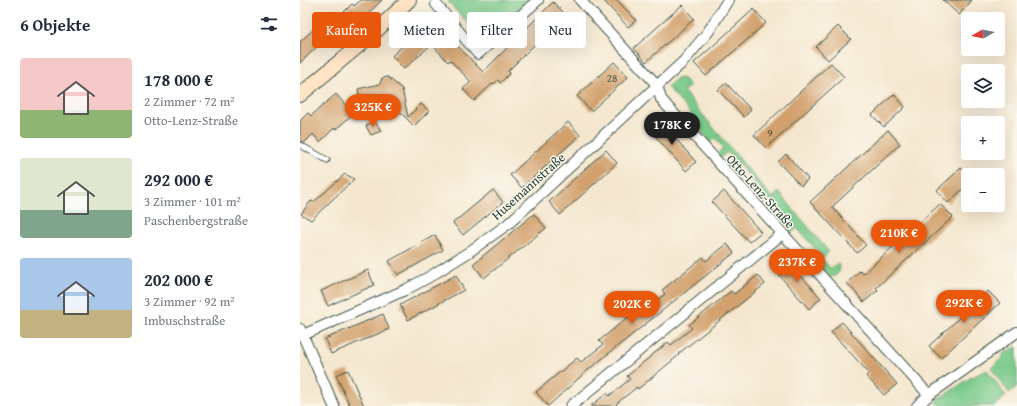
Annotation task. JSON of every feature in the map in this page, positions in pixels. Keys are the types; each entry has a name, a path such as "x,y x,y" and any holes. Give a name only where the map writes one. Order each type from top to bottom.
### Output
{"main road":[{"path":"300,95 376,31 409,0"}],"street":[{"path":"436,4 478,54 538,0"},
{"name":"Otto-Lenz-Straße","path":"580,0 657,85 660,99 929,395"},
{"name":"Husemannstraße","path":"302,332 411,287 469,252 508,224 684,61 708,32 728,0"},
{"path":"571,406 782,234"},
{"path":"302,332 334,406"},
{"path":"917,406 929,395 1017,332"}],"lane":[{"path":"300,145 327,160"}],"green space":[{"path":"450,0 532,0 519,12 467,12 467,22 448,2"},
{"path":"681,78 690,86 683,91 772,198 779,192 829,252 822,259 831,269 838,263 840,270 837,275 832,277 828,276 813,260 820,254 797,228 790,234 787,230 793,224 781,211 774,217 772,214 779,208 770,199 763,204 755,197 762,190 727,152 720,158 717,154 723,148 715,138 709,144 695,118 667,87 676,79"},
{"path":"1017,347 1017,386 1009,393 991,368 1002,358 1004,353"},
{"path":"987,370 1006,396 995,406 940,406 936,401 970,378"}],"building":[{"path":"361,0 382,0 370,12 344,12 352,4 354,6"},
{"path":"603,0 617,0 636,20 628,27"},
{"path":"943,0 972,0 959,15"},
{"path":"553,2 563,12 543,12"},
{"path":"682,5 694,19 646,62 634,48"},
{"path":"754,9 766,23 706,76 694,63"},
{"path":"535,20 535,44 508,71 510,73 500,83 498,80 494,84 493,83 474,101 463,89 471,82 450,60 448,62 436,48 459,47 483,72 507,48 527,48 527,28"},
{"path":"838,26 851,39 828,60 816,47"},
{"path":"312,31 312,48 315,48 300,63 300,42"},
{"path":"400,48 428,48 404,69 392,56"},
{"path":"614,62 628,77 591,111 577,96"},
{"path":"831,63 844,77 766,148 754,135"},
{"path":"388,77 402,89 408,117 421,104 429,111 414,126 394,106 399,102 362,109 358,89 380,84 382,78"},
{"path":"726,83 751,110 744,117 718,90"},
{"path":"336,94 353,114 335,130 334,128 320,142 313,134 304,143 300,141 300,121 308,113 311,116"},
{"path":"894,94 905,107 884,127 872,115"},
{"path":"374,120 381,131 371,135 366,126"},
{"path":"659,120 696,162 686,171 649,129"},
{"path":"568,122 580,135 522,188 510,175"},
{"path":"888,130 900,144 832,207 866,245 857,253 810,202"},
{"path":"606,150 617,163 560,215 549,202"},
{"path":"786,154 808,179 801,186 778,162"},
{"path":"961,168 961,191 948,203 937,190"},
{"path":"345,174 354,179 311,220 301,214 311,201 314,202"},
{"path":"493,190 503,202 463,235 453,223"},
{"path":"724,191 761,232 749,242 712,202"},
{"path":"940,204 953,217 876,288 878,290 864,302 847,283 860,271 863,274"},
{"path":"534,214 546,228 484,278 473,264"},
{"path":"435,235 443,250 398,275 389,261"},
{"path":"727,244 734,253 588,370 548,406 536,392 577,358 581,362 603,345 599,341 640,307 644,311 665,294 662,290 703,257 706,261"},
{"path":"784,257 821,298 809,309 773,268"},
{"path":"368,270 374,285 328,306 321,291"},
{"path":"456,275 464,290 408,320 400,305"},
{"path":"758,275 765,284 678,354 679,355 638,389 637,387 616,404 617,406 591,406 607,393 609,396 630,379 627,376 668,342 671,345 692,328 689,325 731,291 734,294"},
{"path":"988,291 1000,303 941,358 929,346"},
{"path":"383,314 389,329 331,354 325,339"},
{"path":"842,322 897,384 884,395 866,376 869,373 831,332"},
{"path":"348,370 364,406 350,406 336,375"}]}
